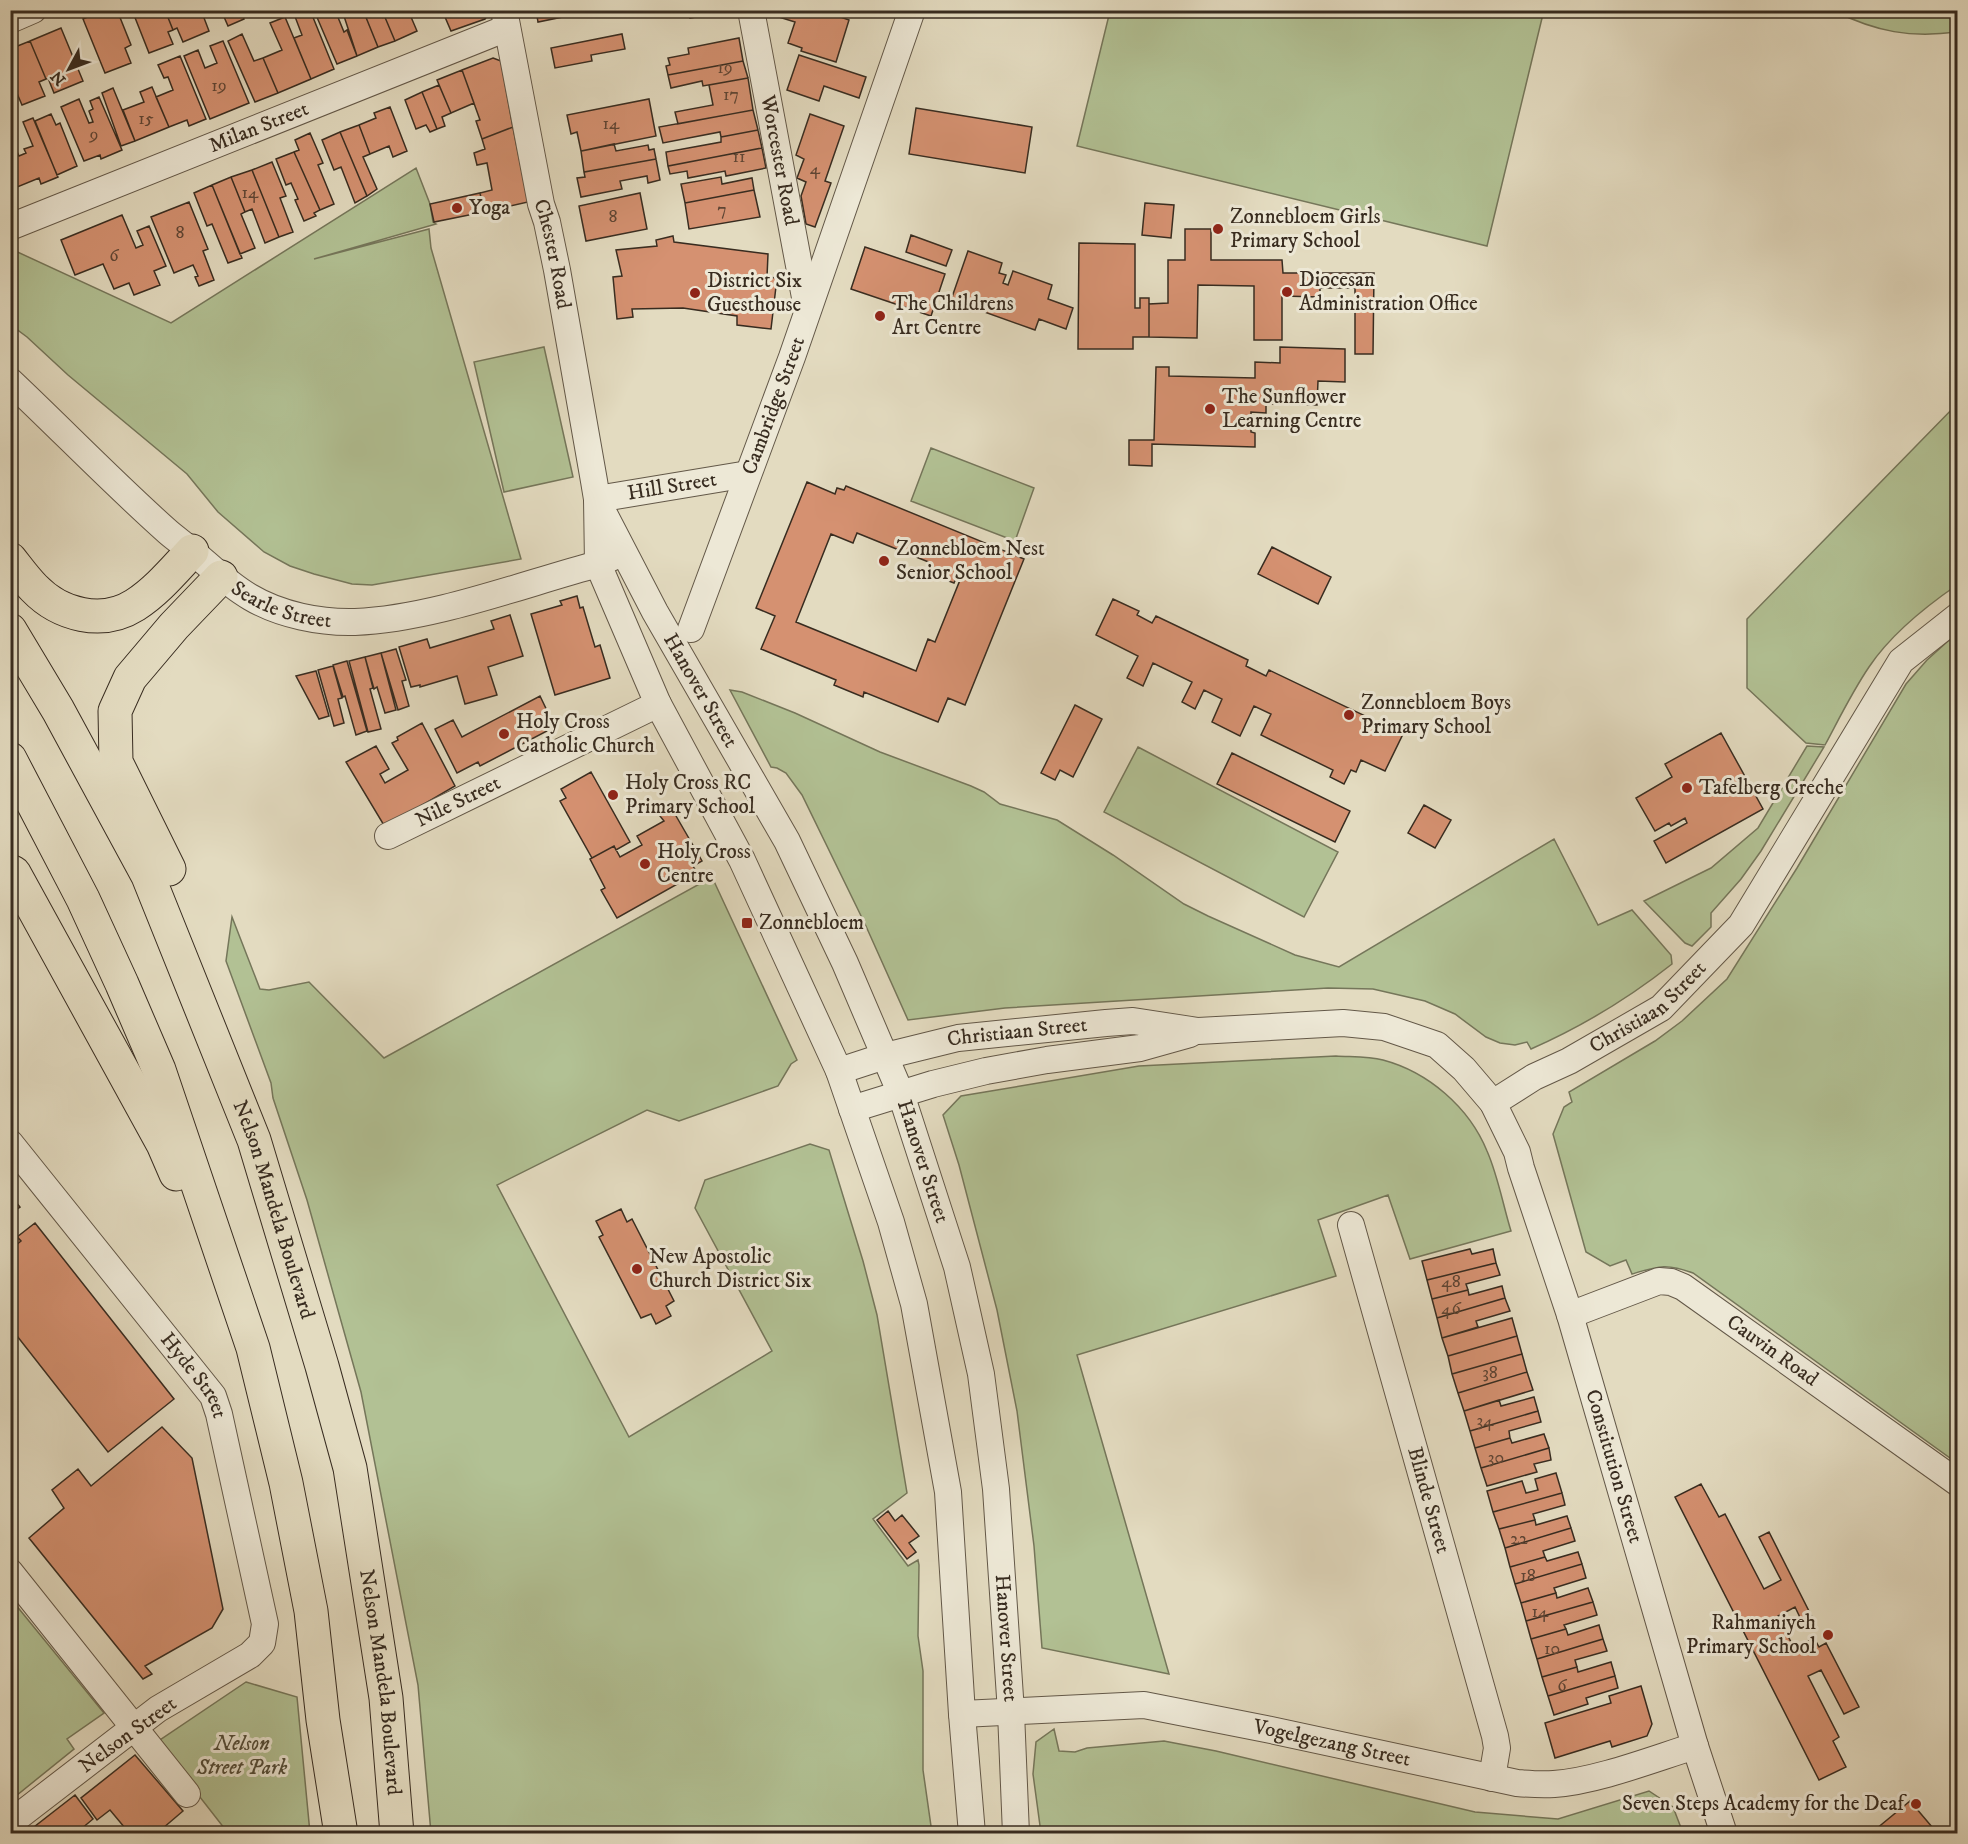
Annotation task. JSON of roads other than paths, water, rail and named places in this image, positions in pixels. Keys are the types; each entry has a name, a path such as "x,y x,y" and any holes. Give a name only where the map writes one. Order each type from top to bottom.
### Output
{"highway":[{"path":"10,559 34,589 53,604 75,614 96,617 114,614 134,606 192,550"},
{"path":"221,577 174,626 130,678 115,711 116,762 175,881 237,1038 254,1140"},
{"name":"Nelson Mandela Boulevard","path":"10,630 53,700 148,876 254,1140 350,1468 386,1698 397,1833"},
{"path":"10,759 83,899 159,1070 253,1348 286,1483 310,1611 323,1720 341,1833"},
{"path":"10,871 14,873 163,1144 253,1348"}],"street":[{"path":"10,20 33,10"},
{"name":"Worcester Road","path":"751,10 808,311"},
{"name":"Cambridge Street","path":"692,629 808,311 912,10"},
{"name":"Milan Street","path":"10,227 506,19"},
{"name":"Chester Road","path":"506,19 557,270 597,499 598,564"},
{"name":"Searle Street","path":"10,381 169,533 192,550 221,577 250,597 276,609 327,621 377,621 444,607 598,564 623,553"},
{"name":"Hill Street","path":"597,499 748,474"},
{"name":"Chester Road","path":"597,499 623,553"},
{"name":"Hanover Street","path":"623,553 787,841 845,963 901,1094 957,1267 981,1374 996,1489 1011,1712 1016,1833"},
{"name":"Hanover Street","path":"598,564 658,704 742,861 797,976 839,1071 891,1222 914,1304 948,1492 972,1833"},
{"name":"Christiaan Street","path":"839,1071 885,1056 958,1038 1106,1023 1133,1021 1198,1031 1343,1023 1384,1027 1437,1045 1464,1069 1493,1103 1534,1077 1569,1061 1661,1008 1741,925 1901,661 1958,616"},
{"name":"Nile Street","path":"388,837 658,704"},
{"name":"Christiaan Street","path":"852,1109 933,1084 996,1069 1140,1048 1198,1031"},
{"name":"Constitution Street","path":"1493,1103 1517,1152 1570,1315 1695,1746 1724,1833"},
{"name":"Hyde Street","path":"10,1143 213,1396 219,1414 265,1624 262,1643 250,1655"},
{"name":"Blinde Street","path":"1351,1225 1496,1736 1497,1748 1492,1778"},
{"name":"Cauvin Road","path":"1570,1315 1659,1281 1671,1282 1683,1287 1958,1484"},
{"path":"10,1572 187,1794"},
{"name":"Nelson Street","path":"10,1823 158,1709 250,1655"},
{"name":"Vogelgezang Street","path":"962,1714 1143,1705 1221,1719 1517,1783 1556,1784 1592,1777 1695,1746"}],"place":[{"name":"Yoga","path":"457,208"},
{"name":"Zonnebloem Girls Primary School","path":"1218,229"},
{"name":"Diocesan Administration Office","path":"1287,292"},
{"name":"District Six Guesthouse","path":"695,293"},
{"name":"The Childrens Art Centre","path":"880,316"},
{"name":"The Sunflower Learning Centre","path":"1210,409"},
{"name":"Zonnebloem Nest Senior School","path":"884,561"},
{"name":"Zonnebloem Boys Primary School","path":"1349,715"},
{"name":"Holy Cross Catholic Church","path":"504,734"},
{"name":"Tafelberg Creche","path":"1687,788"},
{"name":"Holy Cross RC Primary School","path":"613,795"},
{"name":"Holy Cross Centre","path":"645,864"},
{"name":"Zonnebloem","path":"747,923"},
{"name":"New Apostolic Church District Six","path":"637,1269"},
{"name":"Rahmaniyeh Primary School","path":"1828,1635"},
{"name":"Seven Steps Academy for the Deaf","path":"1916,1804"}],"park label":[{"name":"Nelson Street Park","path":"242,1756"}]}
